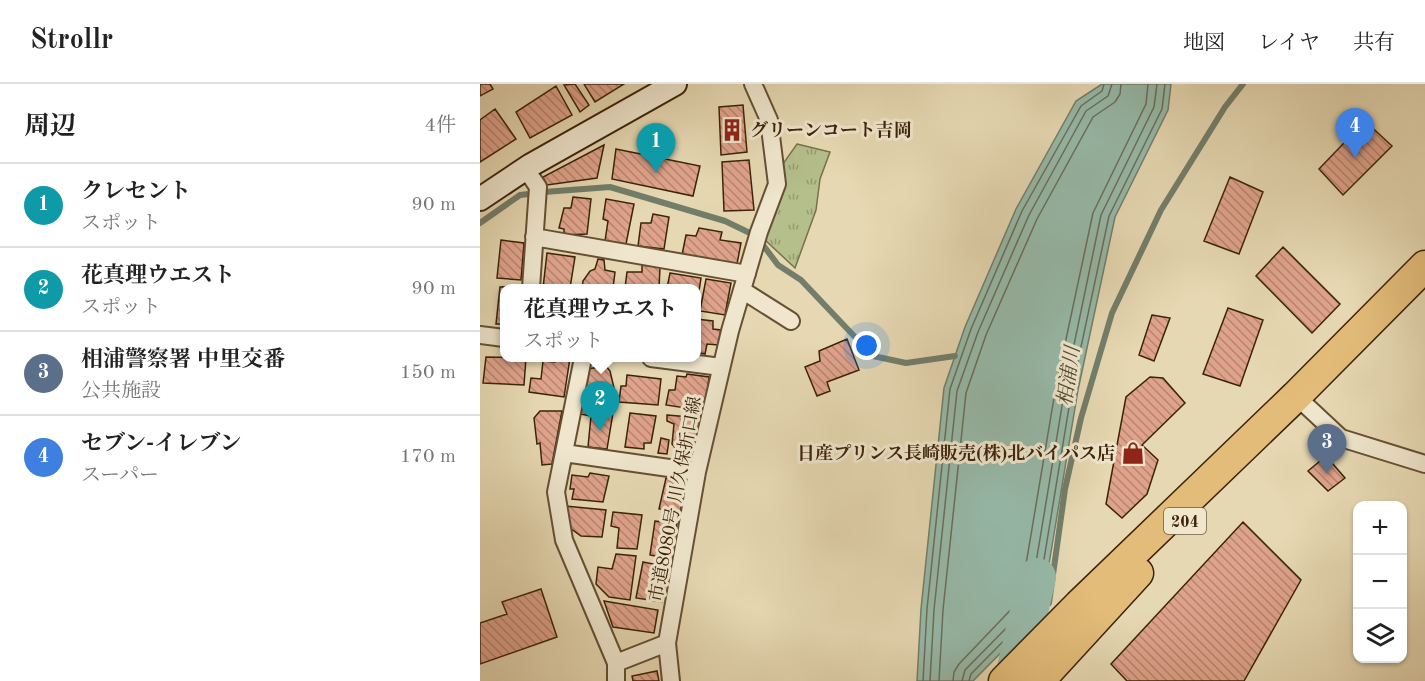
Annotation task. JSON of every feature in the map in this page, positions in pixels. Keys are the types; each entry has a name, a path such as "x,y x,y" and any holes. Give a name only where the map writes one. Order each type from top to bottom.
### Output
{"highway":[{"name":"204","path":"1004,681 1079,605 1296,396 1425,266"},
{"name":"204","path":"1039,681 1073,646 1296,396"}],"street":[{"path":"480,199 525,168 675,84"},
{"name":"市道8080号 川久保折口線","path":"671,681 667,644 697,472 745,282 759,232 777,184 769,120 753,84"},
{"path":"525,168 538,187 531,284"},
{"path":"534,237 745,282 791,321"},
{"path":"480,335 500,338"},
{"path":"582,362 556,492 564,540 616,663 616,681"},
{"path":"686,362 722,367"},
{"path":"1296,396 1341,438 1425,464"},
{"path":"564,453 697,472"},
{"path":"616,663 667,644"}],"green space":[{"path":"797,144 830,152 820,179 816,210 795,268 764,239 780,168"}],"water":[{"path":"1102,84 1171,84 1168,110 1115,217 1078,390 1041,612 973,681 917,681 921,609 944,388 965,327 1016,209 1076,101"}],"building":[{"path":"480,84 490,84 493,89 480,96"},
{"path":"575,84 589,105 580,112 564,85"},
{"path":"584,84 624,84 595,102"},
{"path":"556,86 572,115 530,138 516,112"},
{"name":"グリーンコート吉岡","path":"743,105 747,152 721,155 719,107"},
{"path":"495,109 516,139 480,162 480,120"},
{"path":"1365,121 1392,146 1343,195 1319,169"},
{"path":"604,145 597,178 547,185 543,177"},
{"path":"616,149 700,166 693,196 612,179"},
{"path":"749,160 754,210 724,211 722,162"},
{"path":"1230,177 1263,192 1239,254 1204,241"},
{"path":"573,197 591,199 587,234 564,235 564,229 559,228 564,208 571,208"},
{"path":"606,199 634,204 626,244 605,241 608,221 603,219"},
{"path":"653,214 669,217 664,249 638,246 641,223 651,223"},
{"path":"699,228 722,232 720,240 741,243 737,264 682,255 686,235 696,236"},
{"path":"501,240 524,243 521,280 497,278"},
{"path":"1283,247 1340,304 1312,333 1256,276"},
{"path":"547,253 575,257 571,284 543,284"},
{"path":"598,259 604,260 605,270 615,272 614,284 583,284 590,271 595,269"},
{"path":"642,265 660,267 659,284 626,284 627,272 642,272"},
{"path":"670,273 701,278 700,284 668,284"},
{"path":"706,279 731,283 725,315 701,311"},
{"path":"500,287 500,324 496,324"},
{"path":"1228,308 1263,320 1240,386 1203,374"},
{"path":"1152,315 1170,318 1154,361 1139,355"},
{"path":"701,320 713,321 713,329 721,330 718,345 707,344 705,354 701,353"},
{"path":"847,339 859,370 827,382 830,391 817,396 805,367 820,361 819,351"},
{"path":"486,357 500,357 500,362 526,362 524,385 483,383"},
{"path":"543,362 569,362 564,397 529,392 531,378 541,379"},
{"path":"606,366 610,371 615,392 587,396 584,388 587,369"},
{"path":"687,374 709,377 706,403 699,403 698,410 666,405 669,390 675,390 677,376 686,377"},
{"path":"627,375 661,379 658,405 619,402 621,386 626,386"},
{"name":"日産プリンス長崎販売(株)北バイパス店","path":"1150,377 1163,378 1185,403 1142,445 1158,460 1147,494 1122,518 1106,504 1126,397"},
{"path":"582,403 614,407 607,449 588,447 591,416 580,414"},
{"path":"540,411 562,411 552,464 542,465 540,443 537,444 534,418"},
{"path":"630,413 656,416 651,443 644,443 644,449 625,447"},
{"path":"667,415 702,418 695,455 681,455 672,444 674,424 667,421"},
{"path":"661,438 669,440 667,454 658,453"},
{"path":"1326,456 1345,478 1328,491 1308,471"},
{"path":"590,473 609,476 603,502 572,499 574,489 570,489 572,475 588,477"},
{"path":"666,478 687,480 680,513 659,509"},
{"path":"565,506 606,510 602,537 581,536 570,528"},
{"path":"613,512 642,515 637,549 617,548 619,528 611,526"},
{"path":"655,521 677,524 670,559 650,555"},
{"path":"1243,522 1301,580 1244,681 1127,681 1111,664"},
{"path":"616,554 636,556 630,600 609,597 596,584 598,567 612,569"},
{"path":"643,562 669,567 662,602 636,598"},
{"path":"541,589 557,637 480,664 480,623 507,614 502,602"},
{"path":"604,601 658,610 654,633 613,627"},
{"path":"657,671 659,681 633,681 632,676"}],"waterway":[{"path":"1049,603 1065,489 1081,418 1112,313 1161,210 1225,107 1243,84"},
{"path":"544,192 610,187 725,221 754,235"},
{"path":"480,223 520,195 529,194"},
{"path":"763,245 778,265 801,280 873,356 906,363 955,356"},
{"name":"相浦川","path":"1013,681 1037,577"}],"place":[{"name":"グリーンコート吉岡","path":"732,130"},
{"name":"セブン-イレブン","path":"1355,158"},
{"name":"クレセント","path":"656,173"},
{"name":"花真理ウエスト","path":"600,431"},
{"name":"日産プリンス長崎販売(株)北バイパス店","path":"1133,453"},
{"name":"相浦警察署 中里交番","path":"1327,474"}]}
